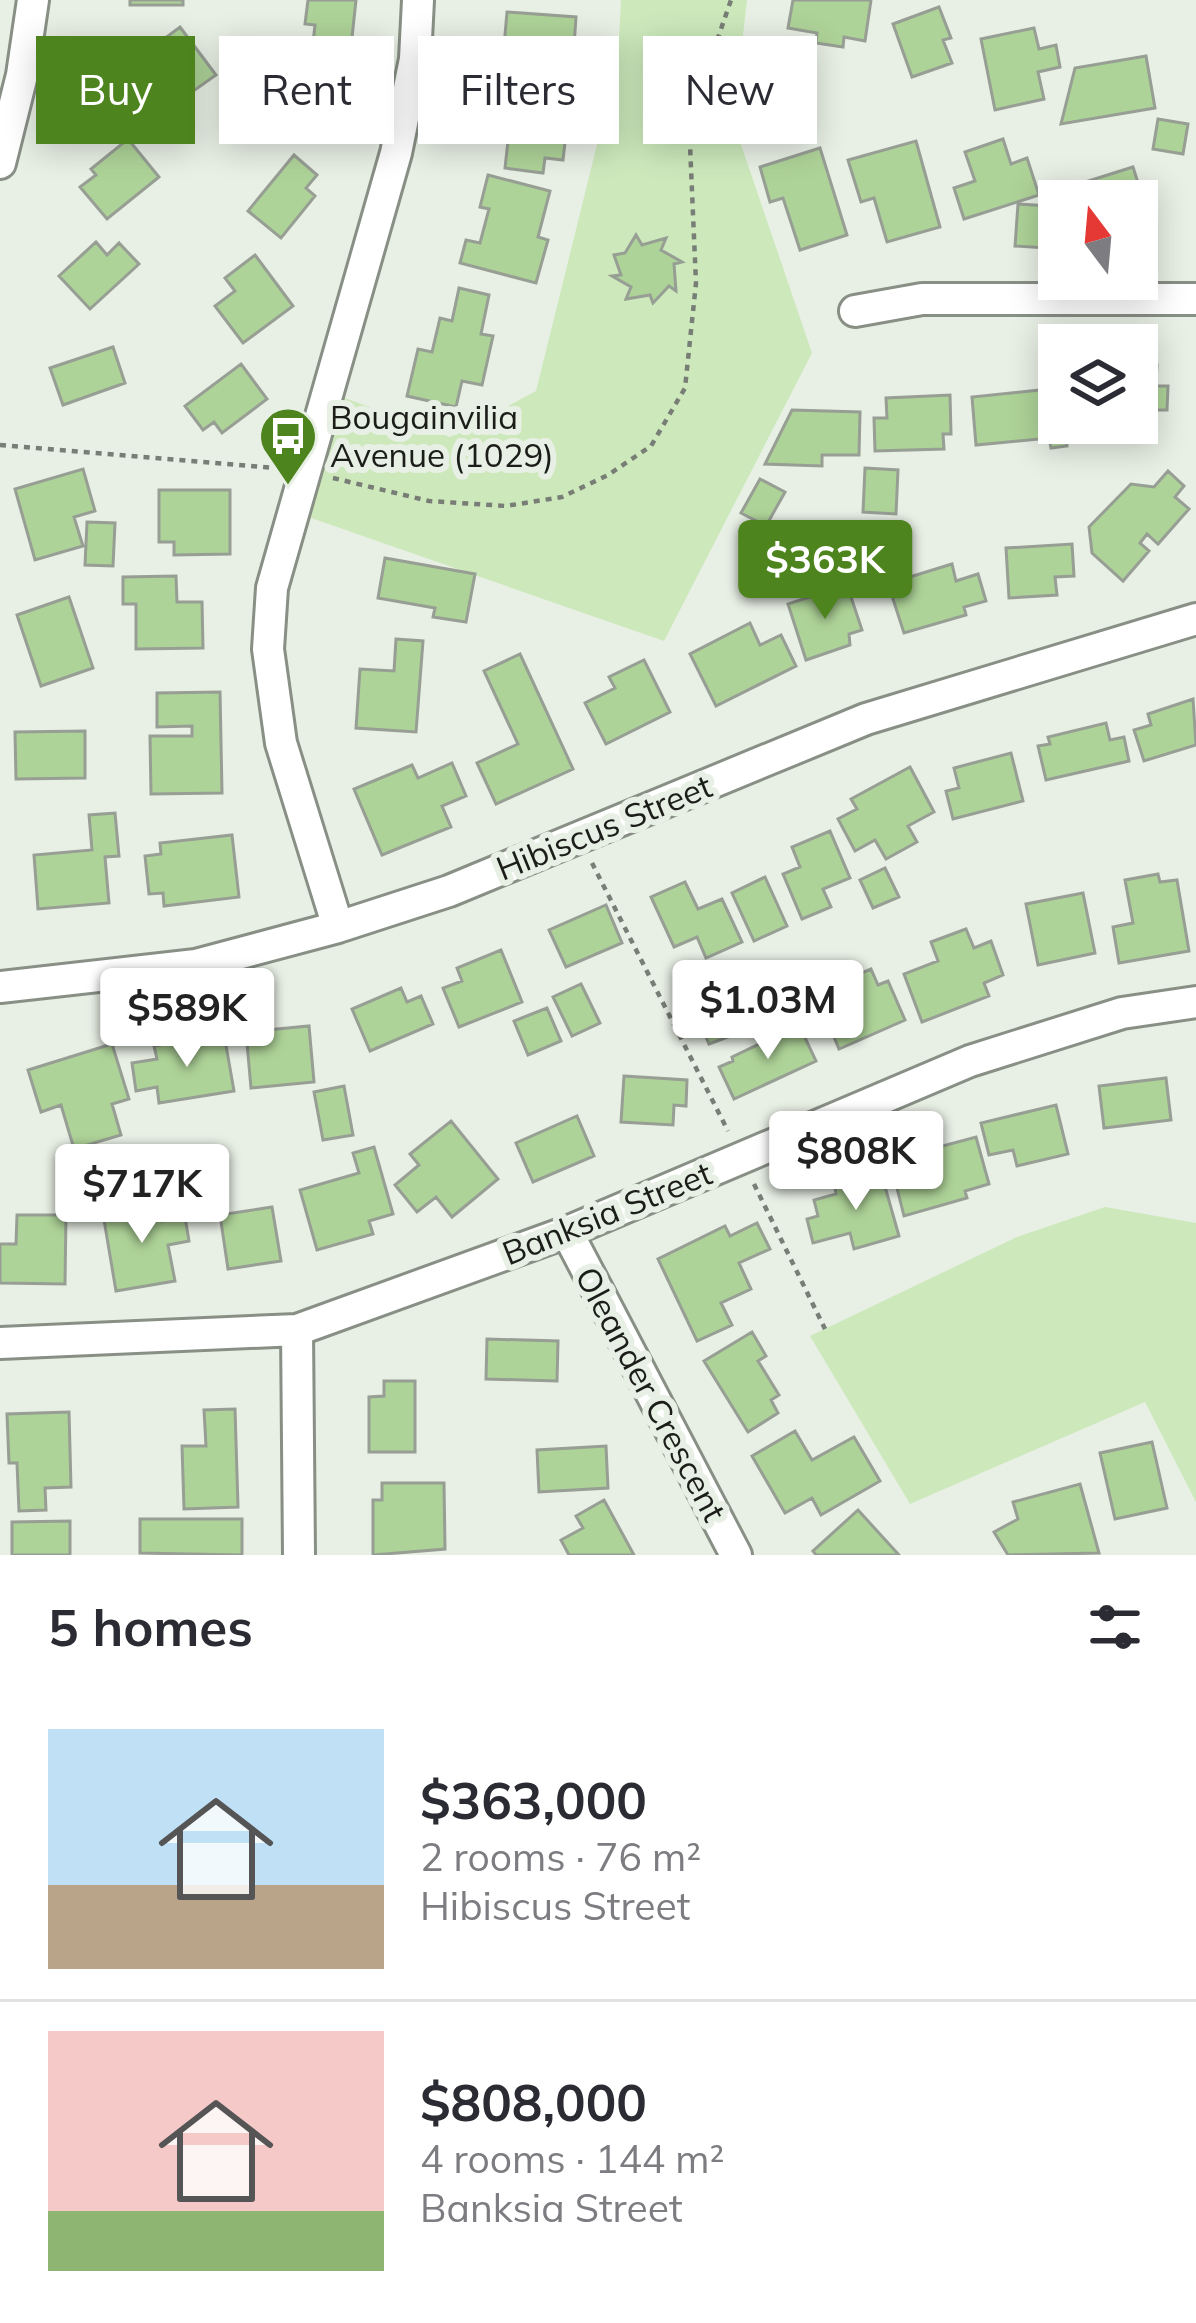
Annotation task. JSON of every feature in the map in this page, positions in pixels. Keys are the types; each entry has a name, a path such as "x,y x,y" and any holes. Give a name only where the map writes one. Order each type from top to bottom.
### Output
{"street":[{"path":"0,164 22,75 33,0"},
{"path":"338,927 281,743 268,650 272,588 396,153 415,59 418,0"},
{"path":"855,311 922,299 1196,299"},
{"name":"Hibiscus Street","path":"0,987 196,965 338,927 449,891 866,719 1196,619"},
{"name":"Banksia Street","path":"0,1343 297,1330 567,1232 970,1060 1122,1013 1196,1002"},
{"name":"Oleander Crescent","path":"567,1232 736,1555"},
{"path":"297,1330 299,1555"}],"path":[{"path":"0,445 306,471 429,501 506,506 562,497 608,475 651,446 686,388 696,283 689,122 731,0"},
{"path":"578,836 825,1329"}],"green space":[{"path":"621,0 747,0 743,36 643,36 643,144 741,144 812,353 664,641 291,511 326,391 450,437 536,391 597,144 619,144"},
{"path":"1105,1207 1196,1223 1196,1502 1145,1402 910,1504 810,1336 1017,1237"}],"building":[{"path":"130,0 183,0 183,5 130,5"},
{"path":"308,0 356,0 352,36 314,36 315,25 305,24"},
{"path":"793,0 871,0 865,41 844,37 843,47 817,43 817,33 788,28"},
{"path":"939,7 951,38 943,40 952,63 912,77 893,24"},
{"path":"507,12 576,17 575,36 505,36"},
{"path":"1034,28 1039,49 1056,45 1060,67 1038,72 1044,99 995,110 981,39"},
{"path":"195,47 216,75 195,90"},
{"path":"1146,56 1155,108 1061,124 1075,68"},
{"path":"1158,119 1188,124 1183,154 1153,149"},
{"path":"1003,139 1011,164 1027,158 1038,195 964,219 954,188 975,181 965,152"},
{"path":"916,141 940,227 887,242 874,198 861,202 848,160"},
{"path":"122,144 132,144 159,177 107,219 80,187 96,175 91,169"},
{"path":"508,144 565,144 563,160 545,158 543,173 505,168"},
{"path":"820,148 847,235 800,250 783,198 770,202 760,167"},
{"path":"294,155 317,175 306,188 315,196 281,238 248,211"},
{"path":"1133,167 1137,180 1092,180"},
{"path":"488,175 550,191 538,237 548,240 536,283 460,263 466,240 480,243 489,209 480,207"},
{"path":"1018,204 1038,205 1038,247 1015,246"},
{"path":"636,235 642,245 666,238 661,250 682,262 674,264 676,291 669,286 653,303 650,295 626,299 631,287 612,276 621,275 614,255 625,253"},
{"path":"96,242 107,255 119,243 139,264 90,309 59,276"},
{"path":"255,255 293,306 243,343 215,306 235,291 225,278"},
{"path":"459,288 489,295 481,334 493,336 482,385 462,381 456,407 407,396 418,349 432,352 440,318 452,321"},
{"path":"113,347 125,383 63,405 50,368"},
{"path":"241,364 267,399 222,433 214,422 203,430 185,406"},
{"path":"1158,386 1168,386 1167,410 1158,410"},
{"path":"1038,390 1038,439 976,445 972,397"},
{"path":"950,395 951,434 943,434 944,449 875,451 874,418 887,418 886,398"},
{"path":"792,410 860,412 859,455 822,455 822,466 765,464"},
{"path":"865,468 898,470 896,514 863,512"},
{"path":"83,469 95,511 74,517 83,546 35,560 15,489"},
{"path":"1168,471 1184,486 1175,497 1189,509 1158,544 1147,534 1140,543 1149,551 1123,581 1092,553 1089,527 1131,484 1154,487"},
{"path":"760,479 785,492 766,526 741,513"},
{"path":"159,490 230,490 230,554 174,555 174,542 159,542"},
{"path":"87,522 115,523 113,566 85,565"},
{"path":"1072,544 1074,576 1055,577 1057,595 1009,598 1006,548"},
{"path":"385,558 475,574 466,622 433,617 435,608 378,598"},
{"path":"952,564 956,581 978,574 986,601 964,607 966,615 904,633 892,596 904,592 900,580"},
{"path":"176,576 177,602 202,602 203,648 136,649 136,604 123,604 123,577"},
{"path":"847,585 862,630 849,634 850,645 806,660 788,604"},
{"path":"69,597 93,668 41,686 17,615"},
{"path":"750,623 760,645 781,635 796,666 716,706 690,654"},
{"path":"396,639 423,641 416,732 356,728 360,669 394,671"},
{"path":"520,654 573,769 496,804 477,763 518,744 484,671"},
{"path":"644,660 670,712 606,744 585,703 615,688 609,677"},
{"path":"220,692 222,793 151,794 150,736 192,736 192,726 157,727 157,693"},
{"path":"1193,699 1196,745 1144,761 1134,730 1151,725 1148,714"},
{"path":"1106,723 1110,740 1124,737 1129,761 1046,780 1038,746 1050,744 1048,737"},
{"path":"85,731 85,778 16,779 15,732"},
{"path":"1011,753 1023,801 953,819 946,791 959,788 954,768"},
{"path":"452,763 466,796 442,806 451,827 382,855 354,789 412,765 418,778"},
{"path":"910,767 934,812 908,826 917,842 886,859 875,840 855,851 838,819 857,809 851,799"},
{"path":"115,813 119,856 105,857 109,903 38,909 34,855 92,850 89,815"},
{"path":"830,831 850,878 823,889 831,907 802,919 783,874 800,867 792,847"},
{"path":"232,835 239,897 164,906 163,893 149,894 145,856 161,854 160,843"},
{"path":"885,868 899,897 873,908 860,880"},
{"path":"1158,874 1160,882 1177,880 1189,951 1119,963 1113,927 1133,923 1125,880"},
{"path":"765,877 787,926 754,941 732,893"},
{"path":"685,882 698,909 722,899 742,942 706,958 697,937 674,947 651,897"},
{"path":"1083,893 1095,953 1038,965 1026,904"},
{"path":"606,905 622,943 566,967 549,930"},
{"path":"966,929 974,948 991,941 1003,975 984,983 989,996 922,1022 904,974 938,961 931,942"},
{"path":"501,950 522,1002 459,1027 443,988 462,981 457,968"},
{"path":"871,969 878,985 888,981 905,1020 839,1049 822,1008 833,1004 826,988"},
{"path":"581,984 600,1023 572,1036 553,997"},
{"path":"401,988 407,1002 421,996 433,1024 370,1051 352,1009"},
{"path":"720,995 736,1034 709,1044 693,1005"},
{"path":"547,1008 561,1041 528,1055 514,1021"},
{"path":"799,1025 816,1061 734,1099 719,1067"},
{"path":"309,1026 314,1082 251,1088 246,1032"},
{"path":"224,1034 234,1091 159,1103 157,1087 136,1091 132,1063 157,1059 154,1046"},
{"path":"112,1044 129,1099 112,1104 121,1135 74,1149 61,1105 41,1112 28,1070"},
{"path":"624,1076 687,1080 686,1106 674,1105 673,1125 621,1122"},
{"path":"1166,1078 1171,1120 1104,1128 1099,1086"},
{"path":"344,1086 353,1135 323,1140 314,1092"},
{"path":"1056,1105 1068,1154 1017,1166 1013,1150 989,1155 981,1123"},
{"path":"577,1116 594,1156 533,1182 516,1143"},
{"path":"451,1121 498,1179 452,1217 436,1197 417,1212 395,1185 419,1165 410,1154"},
{"path":"976,1137 989,1184 965,1191 967,1198 904,1216 890,1160"},
{"path":"374,1147 393,1214 369,1221 373,1234 317,1250 300,1190 359,1173 353,1153"},
{"path":"880,1169 899,1236 854,1249 850,1233 813,1243 807,1219 818,1216 814,1200 856,1182 854,1176"},
{"path":"159,1205 162,1221 185,1217 189,1241 168,1245 175,1281 116,1291 103,1214"},
{"path":"272,1207 281,1261 228,1269 220,1215"},
{"path":"17,1215 66,1215 65,1284 0,1283 0,1244 16,1244"},
{"path":"757,1223 770,1249 739,1263 751,1289 721,1303 732,1325 697,1341 658,1259 725,1226 730,1236"},
{"path":"752,1332 766,1356 758,1361 779,1395 771,1400 778,1413 748,1432 704,1361"},
{"path":"487,1339 558,1341 557,1381 486,1379"},
{"path":"384,1381 415,1381 415,1452 369,1452 369,1397 384,1396"},
{"path":"235,1409 238,1507 184,1509 182,1446 206,1446 204,1410"},
{"path":"69,1412 71,1487 45,1488 46,1510 19,1511 17,1463 9,1463 7,1414"},
{"path":"795,1431 812,1460 854,1437 880,1481 821,1515 812,1498 785,1513 752,1456"},
{"path":"1152,1442 1167,1508 1115,1519 1100,1453"},
{"path":"606,1446 608,1488 539,1492 537,1450"},
{"path":"382,1483 444,1483 445,1549 373,1555 373,1500 382,1500"},
{"path":"1080,1484 1099,1553 1008,1555 994,1532 1018,1519 1013,1502"},
{"path":"604,1500 634,1555 569,1555 561,1540 583,1528 576,1516"},
{"path":"858,1510 899,1555 816,1555 813,1551"},
{"path":"140,1519 242,1519 242,1555 140,1553"},
{"path":"70,1521 70,1555 12,1555 12,1522"}],"place":[{"name":"Bougainvilia Avenue (1029)","path":"288,487"}]}
